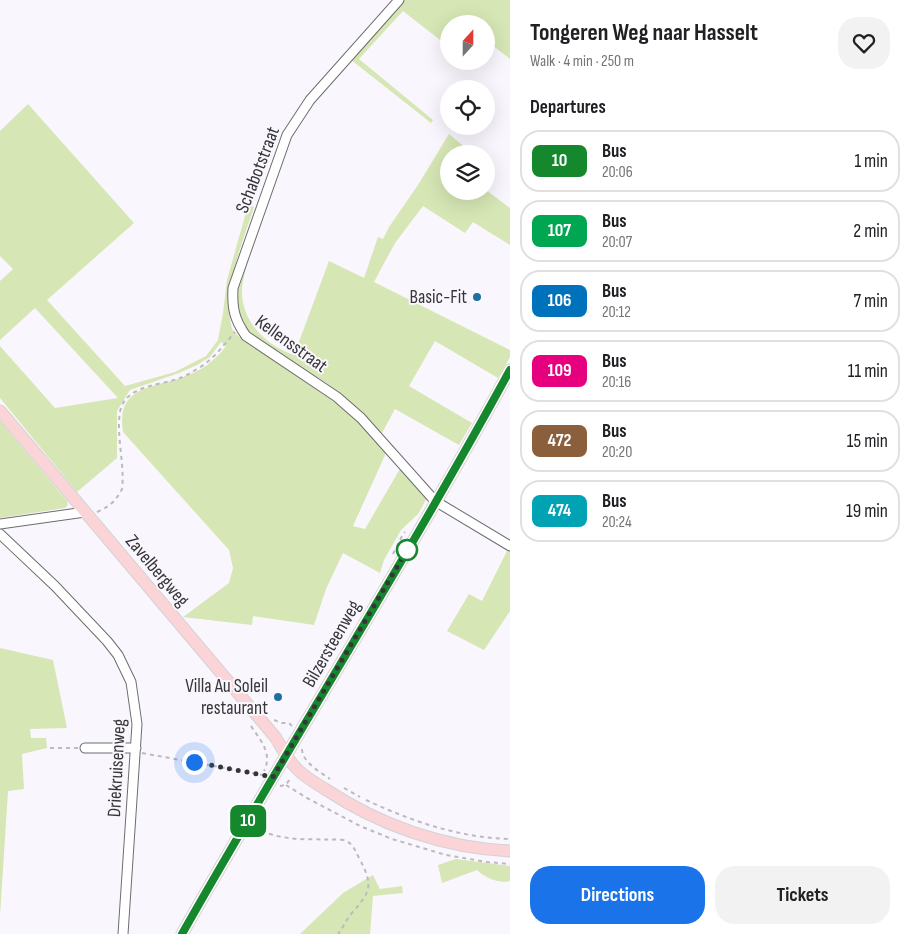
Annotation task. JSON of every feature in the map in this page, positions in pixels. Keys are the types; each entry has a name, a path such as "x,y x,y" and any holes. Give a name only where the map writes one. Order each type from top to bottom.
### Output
{"main road":[{"name":"Bilzersteenweg","path":"182,934 246,823 268,776 286,755 330,683 510,370"},
{"name":"Zavelbergweg","path":"0,411 276,738 296,768 344,802 389,824 439,840 466,846 510,851"}],"street":[{"name":"Schabotstraat","path":"239,327 232,308 233,288 287,134 310,100 399,0"},
{"name":"Kellensstraat","path":"239,327 246,336 337,396 355,412 435,502 510,546"},
{"path":"0,524 85,512"},
{"name":"Driekruisenweg","path":"0,534 61,592 107,641 126,669 134,698 137,724 123,934"},
{"path":"85,748 136,750"}],"path":[{"name":"Kellensstraat","path":"85,512 99,512 111,505 122,489 120,411 125,401 134,392 180,378 198,369 213,359 239,327"},
{"path":"136,750 268,776 268,752 252,726"},
{"path":"50,748 85,748"},
{"path":"303,756 311,765 334,782"},
{"path":"342,786 380,806 419,822 482,837 510,839"},
{"path":"246,823 265,833 278,837 320,841 345,840 353,846 366,872 369,883 368,891 362,904 350,915 338,934"}],"green space":[{"path":"403,0 510,0 510,59 495,47 495,15 440,15 440,40 403,11 359,59 433,120 431,123 350,59"},
{"path":"28,104 134,223 47,300 125,386 175,372 206,356 218,340 227,280 248,205 254,207 231,282 230,314 232,329 238,336 351,413 386,453 353,526 365,529 401,467 427,498 418,514 401,530 384,560 380,573 343,553 326,589 314,625 253,616 252,625 183,617 229,583 233,568 229,550 123,432 122,415 125,405 136,393 151,386 190,375 202,369 226,346 221,342 210,357 197,365 130,390 117,411 117,458 77,492 0,398 0,346 55,408 118,398 35,308 0,340 0,281 13,269 0,256 0,131"},
{"path":"450,135 462,145 442,145"},
{"path":"440,149 440,200 495,200 495,197 510,208 510,245 473,222 465,233 423,206 395,243 374,282 510,350 510,357 498,378 435,341 409,386 472,423 459,445 395,409 382,433 350,402 325,382 253,339 237,315 234,297 250,254 242,289 243,301 250,321 274,345 294,355 329,261 364,278 378,237 383,239"},
{"path":"0,421 67,501 68,505 65,508 0,518"},
{"path":"508,549 510,550 510,611 484,650 447,631 469,594 482,601"},
{"path":"0,648 53,660 67,728 30,729 31,738 46,738 47,748 22,754 24,789 8,791 0,916"},
{"path":"456,859 510,866 510,881 492,880 477,870 442,883 438,865"},
{"path":"373,875 380,889 402,886 403,893 373,896 370,934 300,934 343,893"}],"bus line":[{"name":"10","path":"182,934 330,683 510,370"}],"place":[{"name":"Basic-Fit","path":"477,297"},
{"name":"Villa Au Soleil restaurant","path":"278,697"}],"route":[{"path":"194,762 273,777 407,550"}]}
